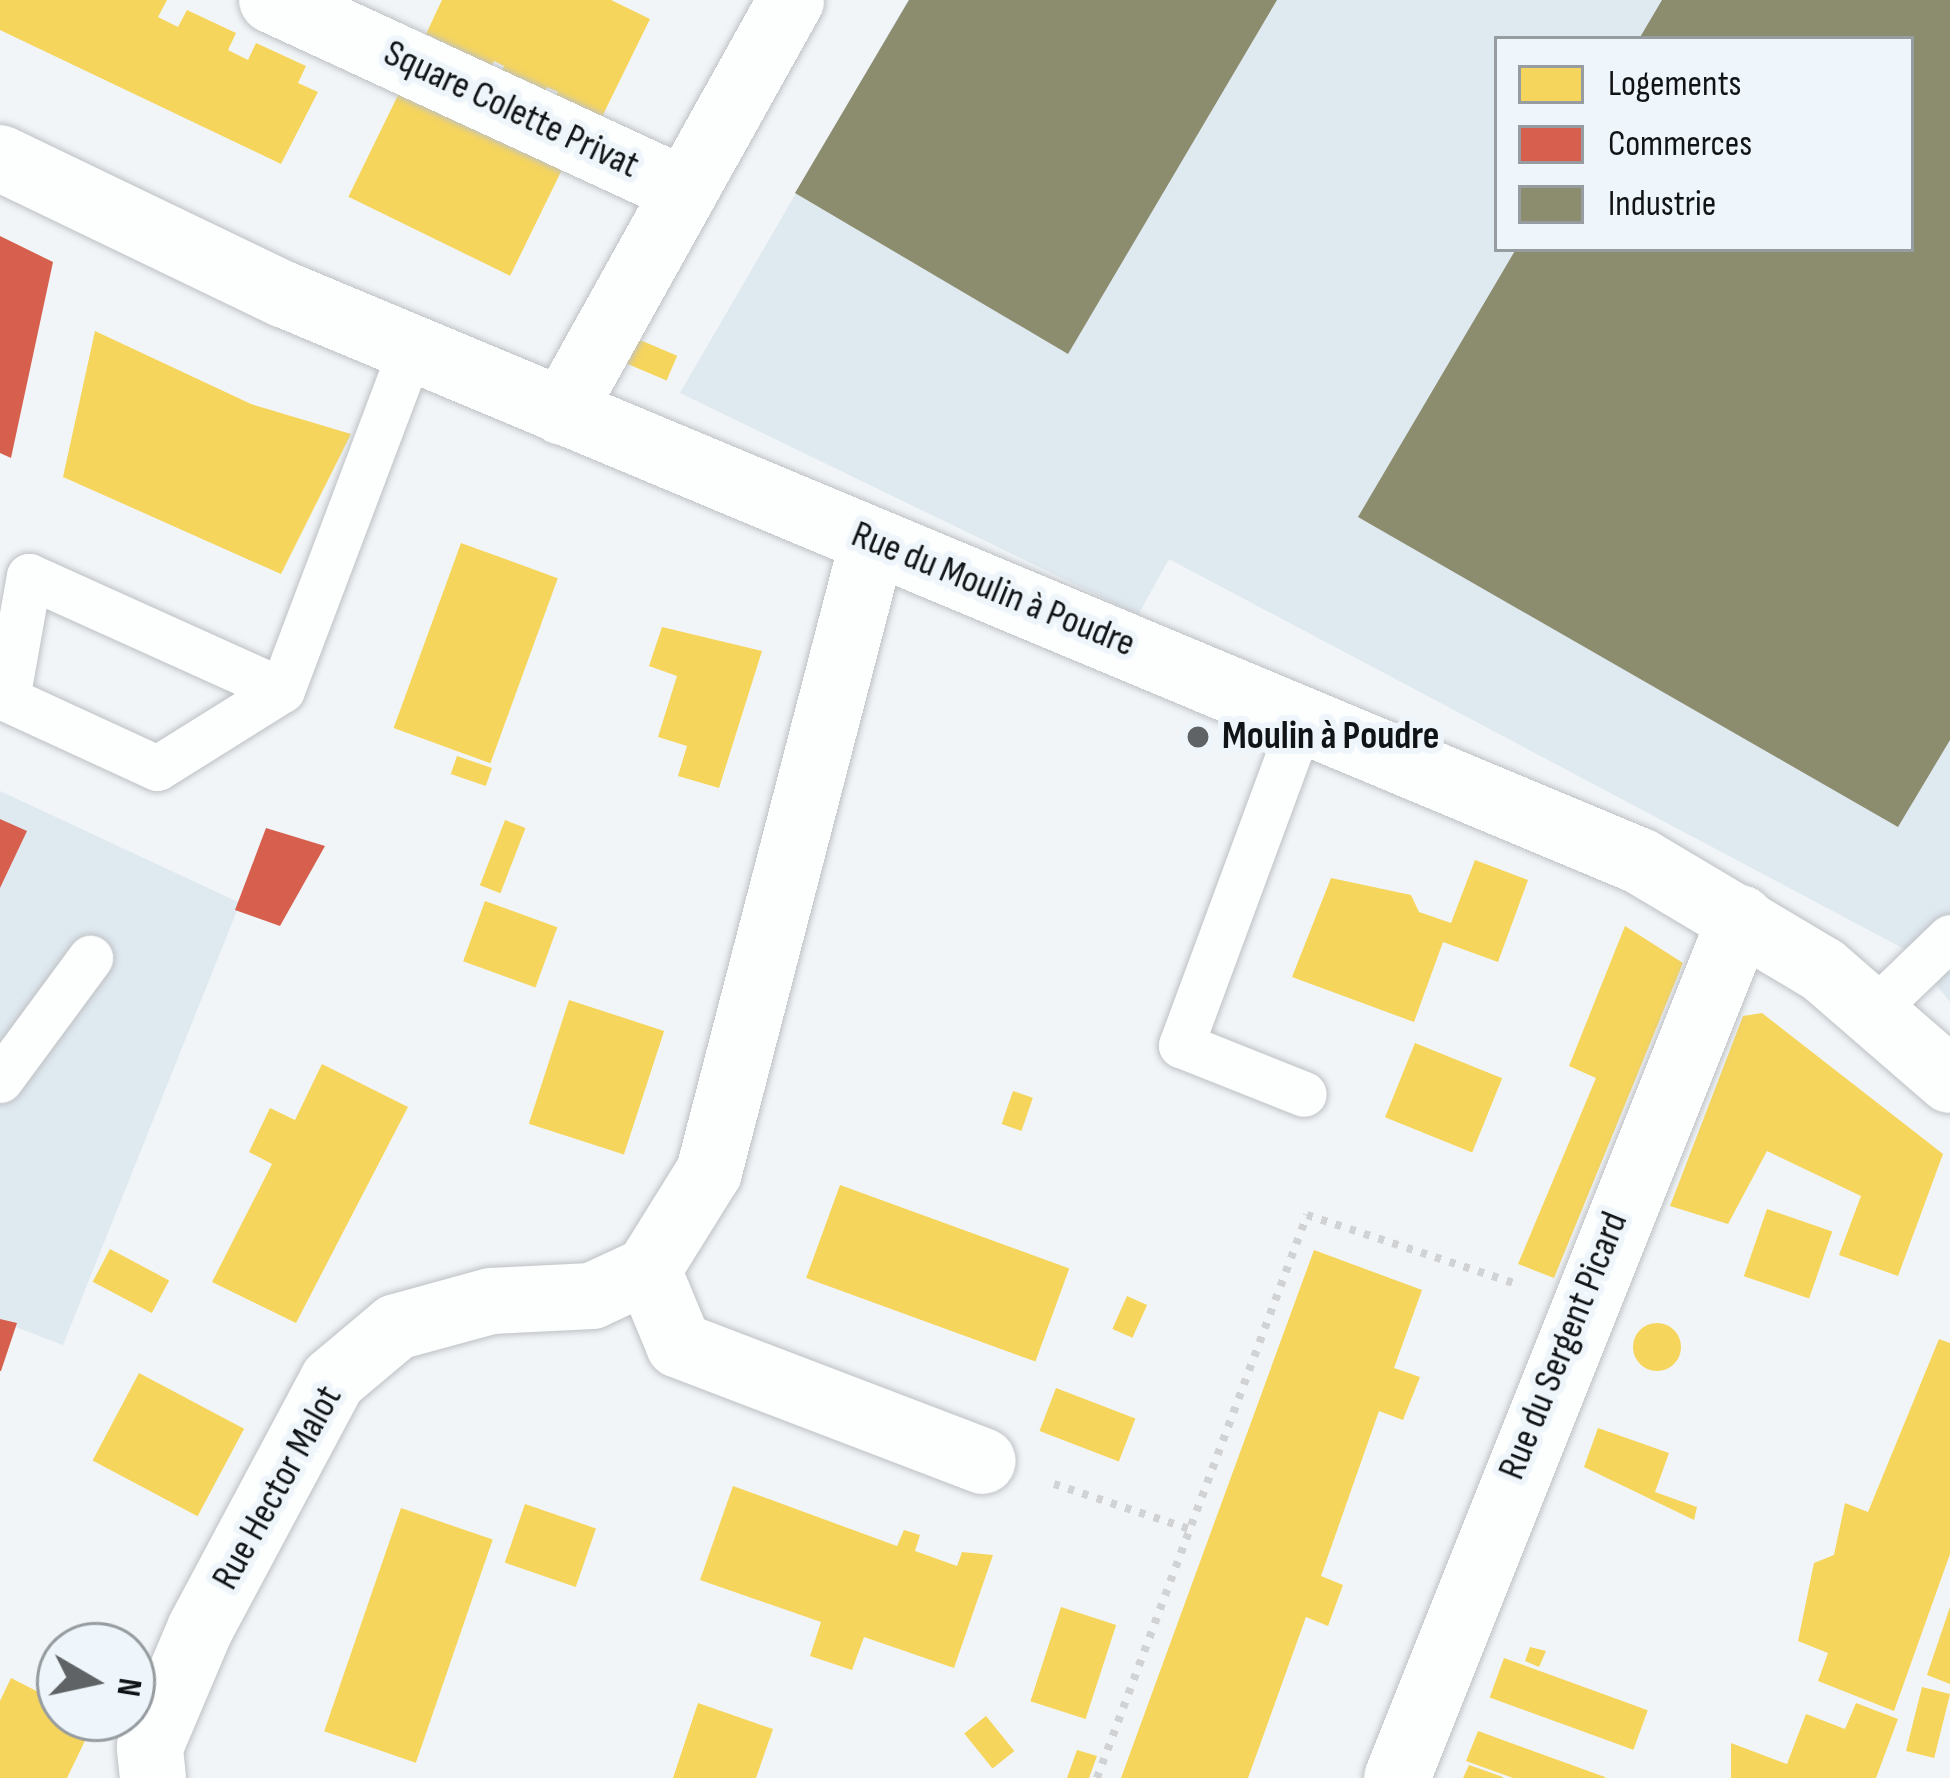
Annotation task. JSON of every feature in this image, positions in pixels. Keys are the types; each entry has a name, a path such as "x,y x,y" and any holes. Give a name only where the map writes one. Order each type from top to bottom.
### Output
{"street":[{"name":"Square Colette Privat","path":"272,0 685,191"},
{"name":"Square Colette Privat","path":"562,412 791,0"},
{"name":"Rue du Moulin à Poudre","path":"0,158 562,412 1640,861 1741,918 1872,1012 1950,1080"},
{"path":"872,541 709,1172 648,1270 679,1345 983,1461"},
{"name":"Rue du Sergent Picard","path":"1397,1778 1578,1304 1741,918"},
{"name":"Rue Hector Malot","path":"153,1778 150,1747 200,1629 333,1380 396,1327 491,1301 592,1297 648,1270"}],"lane":[{"path":"282,689 29,576 7,699 157,768 282,689 412,346"},
{"path":"1302,718 1181,1045 1304,1094"},
{"path":"1872,1012 1950,937"},
{"path":"0,1080 90,958"}],"path":[{"path":"1097,1778 1307,1215 1578,1304"},
{"path":"983,1461 1190,1529"}],"shaded area":[{"path":"908,0 1950,0 1950,1002 1910,952 1169,559 1138,615 680,393"},
{"path":"0,791 240,903 63,1345 0,1321"}],"building: Logements":[{"path":"0,0 167,0 158,17 178,27 187,10 236,33 228,50 248,60 256,43 306,66 298,83 318,92 281,164 0,30"},
{"path":"442,0 611,0 650,19 595,131 549,109 558,92 547,87 539,104 496,83 504,66 494,61 485,78 445,58 451,46 426,34"},
{"path":"401,89 563,168 510,276 348,197"},
{"path":"95,331 251,404 351,434 281,574 63,477"},
{"path":"633,337 677,356 667,381 622,362"},
{"path":"461,543 558,578 490,763 394,728"},
{"path":"662,627 762,651 719,788 678,776 687,746 658,737 677,676 649,666"},
{"path":"457,756 492,768 486,786 451,774"},
{"path":"505,820 526,828 500,893 480,885"},
{"path":"1475,860 1528,880 1498,962 1443,942 1414,1022 1292,977 1331,878 1411,895 1419,912 1451,923"},
{"path":"485,901 557,927 535,987 463,961"},
{"path":"1625,926 1683,963 1554,1278 1518,1264 1596,1078 1569,1066"},
{"path":"569,1000 664,1031 624,1155 529,1124"},
{"path":"1762,1013 1943,1154 1898,1276 1839,1255 1861,1196 1767,1151 1728,1224 1670,1206 1743,1016"},
{"path":"1415,1043 1502,1078 1472,1152 1385,1117"},
{"path":"322,1064 408,1107 296,1323 212,1282 272,1164 249,1152 270,1108 295,1120"},
{"path":"1013,1091 1033,1098 1021,1131 1002,1124"},
{"path":"840,1185 1069,1268 1035,1361 806,1278"},
{"path":"1767,1209 1832,1231 1809,1299 1744,1276"},
{"path":"110,1249 169,1280 152,1313 93,1282"},
{"path":"1314,1250 1422,1290 1394,1368 1420,1377 1403,1420 1379,1411 1321,1576 1343,1585 1328,1626 1306,1617 1248,1778 1121,1778"},
{"path":"1127,1296 1147,1305 1132,1338 1112,1329"},
{"path":"1657,1323 1674,1330 1681,1347 1674,1364 1657,1371 1640,1364 1633,1347 1640,1330"},
{"path":"1939,1339 1950,1343 1950,1554 1894,1711 1818,1681 1828,1653 1798,1641 1814,1563 1834,1555 1845,1503 1868,1512"},
{"path":"139,1373 244,1429 198,1516 93,1460"},
{"path":"1056,1388 1135,1418 1119,1461 1040,1431"},
{"path":"1598,1428 1669,1453 1655,1492 1697,1507 1694,1520 1584,1467"},
{"path":"733,1486 897,1546 904,1530 920,1535 915,1551 957,1566 962,1552 993,1555 954,1668 864,1637 852,1670 810,1656 821,1622 700,1580"},
{"path":"525,1504 596,1528 576,1587 505,1563"},
{"path":"401,1508 493,1540 416,1763 324,1731"},
{"path":"1061,1607 1116,1625 1086,1719 1030,1701"},
{"path":"1950,1607 1950,1684 1927,1675"},
{"path":"1530,1647 1546,1651 1539,1667 1525,1661"},
{"path":"1504,1658 1648,1710 1633,1750 1490,1697"},
{"path":"11,1678 36,1691 36,1742 84,1742 67,1778 0,1778 0,1701"},
{"path":"1922,1687 1950,1694 1934,1758 1906,1751"},
{"path":"698,1703 773,1729 756,1778 673,1778"},
{"path":"1856,1703 1898,1719 1876,1778 1731,1778 1731,1743 1787,1764 1806,1714 1845,1729"},
{"path":"986,1716 1014,1751 993,1769 964,1734"},
{"path":"1478,1731 1605,1778 1513,1778 1466,1761"},
{"path":"1077,1750 1097,1756 1089,1778 1067,1778"},
{"path":"1469,1765 1503,1777 1503,1778 1463,1778"}],"building: Commerces":[{"path":"0,236 53,262 11,458 0,453"},
{"path":"0,819 27,831 0,888"},
{"path":"266,828 325,846 280,926 235,910"},
{"path":"0,1319 17,1323 1,1371 0,1371"}],"building: Industrie":[{"path":"909,0 1277,0 1068,354 795,193"},
{"path":"1662,0 1950,0 1950,740 1898,827 1358,517 1514,252 1914,252 1914,36 1641,36"}],"place":[{"name":"Moulin à Poudre","path":"1198,737"}]}
